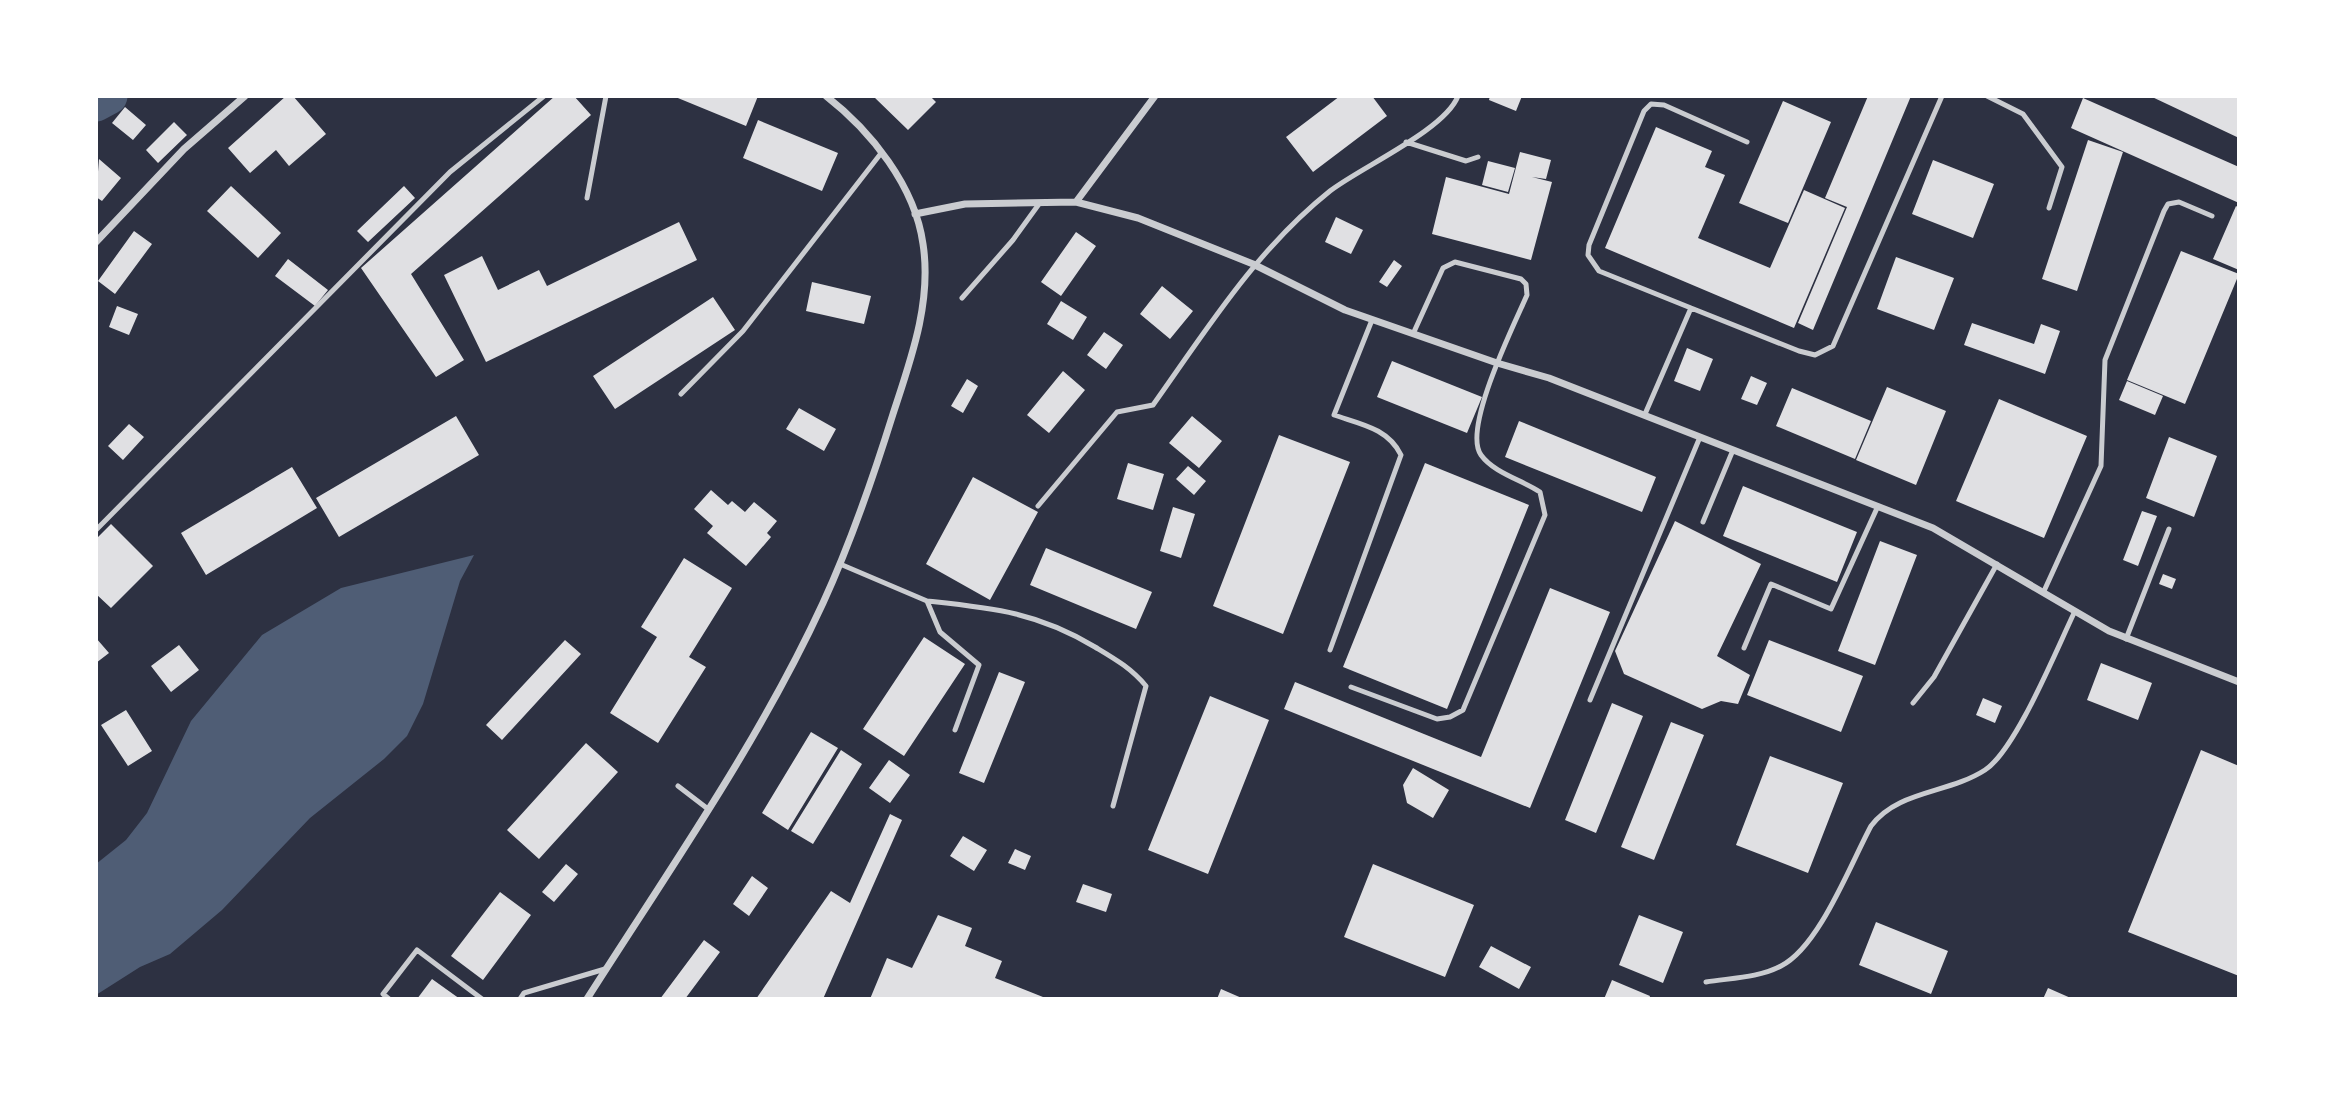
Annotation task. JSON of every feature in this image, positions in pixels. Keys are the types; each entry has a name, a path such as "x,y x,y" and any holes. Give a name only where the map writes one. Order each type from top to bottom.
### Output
{"street":[{"path":"96,242 184,149 245,96"},
{"path":"587,999 708,809 782,682 840,564 884,443 922,312 926,272 923,242 915,214 882,152 848,113 826,96"},
{"path":"1076,202 1155,96"},
{"path":"915,214 965,204 1076,202 1148,222 1253,264 1372,320 1549,378 1933,528 2126,639 2239,682"}],"lane":[{"path":"96,530 450,172 544,96"},
{"path":"587,198 606,96"},
{"path":"1038,506 1117,412 1153,405 1253,264 1330,191 1438,122 1458,96"},
{"path":"1747,142 1664,105 1651,104 1644,111 1589,245 1588,255 1599,271 1815,355 1833,346 1941,96"},
{"path":"1987,96 2023,114 2062,167 2049,208"},
{"path":"1406,142 1466,161 1478,157"},
{"path":"681,394 754,318 882,152"},
{"path":"2044,591 2101,466 2105,359 2164,211 2168,204 2179,202 2212,216"},
{"path":"962,298 1013,240 1039,204"},
{"path":"1351,687 1437,719 1450,718 1462,710 1469,699 1545,515 1540,492 1489,463 1475,442 1475,429 1497,363 1527,295 1526,284 1521,279 1454,262 1448,263 1443,268 1413,334"},
{"path":"1645,414 1691,308"},
{"path":"1330,650 1401,455 1395,442 1385,433 1334,415 1372,320"},
{"path":"1590,700 1700,437"},
{"path":"1703,522 1733,450"},
{"path":"1744,648 1771,584 1831,609 1878,506"},
{"path":"2126,639 2169,529"},
{"path":"840,564 926,601 1019,612 1066,630 1131,668 1146,686 1113,806"},
{"path":"1913,703 1934,677 1997,564"},
{"path":"926,601 940,632 979,665 955,730"},
{"path":"1706,982 1761,973 1794,959 1811,941 1881,813 1908,799 1965,781 1987,769 2006,749 2075,611"},
{"path":"678,786 708,809"},
{"path":"389,999 383,994 417,950 482,999"},
{"path":"520,999 524,993 605,969"}],"water":[{"path":"474,555 460,581 423,704 407,736 384,759 310,818 222,910 170,954 140,967 96,995 96,864 126,840 147,813 191,721 262,635 341,588"}],"building":[{"path":"286,96 293,96 326,134 289,166 276,150 250,173 228,148"},
{"path":"555,96 574,96 591,115 411,274 464,360 436,377 361,268"},
{"path":"673,96 758,96 746,126"},
{"path":"873,96 930,96 936,102 908,130"},
{"path":"1340,96 1372,96 1387,116 1313,172 1286,137"},
{"path":"1490,96 1522,96 1516,111 1489,100"},
{"path":"1868,96 1911,96 1813,330 1798,323 1847,207 1825,198"},
{"path":"2150,96 2239,96 2239,138"},
{"path":"2083,98 2239,167 2239,203 2071,128"},
{"path":"1783,101 1831,122 1788,223 1739,203"},
{"path":"125,107 146,125 133,140 112,123"},
{"path":"758,120 838,153 822,191 743,158"},
{"path":"174,122 187,135 158,163 146,150"},
{"path":"1656,127 1712,151 1705,167 1725,175 1698,238 1770,268 1804,190 1845,208 1794,328 1605,248"},
{"path":"2088,140 2123,152 2077,291 2042,279"},
{"path":"1520,152 1551,160 1546,179 1532,177 1552,182 1531,260 1432,234 1446,177 1509,194"},
{"path":"99,159 121,178 102,201 96,197"},
{"path":"1933,160 1994,184 1973,238 1912,214"},
{"path":"1488,161 1515,168 1508,192 1482,185"},
{"path":"231,186 281,233 258,258 207,211"},
{"path":"404,186 415,198 368,242 357,231"},
{"path":"2236,206 2239,208 2239,270 2213,259"},
{"path":"1336,217 1363,230 1351,254 1325,242"},
{"path":"679,222 697,260 486,362 444,275 482,256 498,290 539,270 547,286"},
{"path":"134,231 152,244 115,294 98,281"},
{"path":"1076,232 1096,246 1061,296 1041,282"},
{"path":"2181,251 2239,274 2185,404 2127,380"},
{"path":"1896,257 1954,278 1934,330 1877,309"},
{"path":"288,259 328,290 315,306 275,276"},
{"path":"1394,260 1402,266 1387,287 1379,282"},
{"path":"812,282 871,296 864,324 806,311"},
{"path":"1162,286 1193,311 1170,339 1140,314"},
{"path":"713,297 735,330 615,409 593,376"},
{"path":"1061,301 1087,317 1073,340 1047,324"},
{"path":"117,306 138,314 129,335 109,327"},
{"path":"1972,323 2034,344 2041,324 2060,331 2045,374 1964,345"},
{"path":"1104,332 1123,345 1106,369 1087,355"},
{"path":"1687,348 1713,359 1700,391 1674,381"},
{"path":"1392,361 1482,397 1467,433 1377,397"},
{"path":"1063,371 1085,390 1049,433 1027,415"},
{"path":"1751,376 1767,383 1757,405 1741,399"},
{"path":"967,379 978,386 963,413 951,406"},
{"path":"2127,381 2163,396 2155,415 2119,400"},
{"path":"1887,387 1946,411 1916,485 1856,460"},
{"path":"1792,388 1871,421 1855,459 1776,426"},
{"path":"1999,399 2087,436 2044,538 1956,501"},
{"path":"799,408 836,429 824,451 786,429"},
{"path":"456,416 479,455 339,537 316,498"},
{"path":"1192,416 1222,441 1199,468 1169,443"},
{"path":"1519,421 1656,477 1642,512 1505,457"},
{"path":"129,424 144,437 123,460 108,446"},
{"path":"1279,435 1350,462 1283,634 1213,606"},
{"path":"2169,437 2217,456 2194,517 2146,498"},
{"path":"1128,463 1164,474 1153,510 1117,499"},
{"path":"1425,463 1529,505 1447,709 1343,667"},
{"path":"1188,466 1206,481 1194,495 1176,479"},
{"path":"292,467 317,508 206,575 181,533"},
{"path":"973,477 1038,512 990,600 926,564"},
{"path":"1743,486 1857,532 1837,582 1723,536"},
{"path":"711,490 728,505 732,501 745,512 754,502 777,521 767,533 771,537 746,566 707,533 713,526 694,509"},
{"path":"1173,507 1195,514 1181,558 1160,551"},
{"path":"2142,511 2157,516 2138,566 2123,560"},
{"path":"1675,521 1761,564 1717,656 1750,675 1738,704 1721,701 1702,709 1624,674 1615,651"},
{"path":"111,524 153,566 111,608 96,594 96,539"},
{"path":"1880,541 1917,555 1875,665 1838,651"},
{"path":"1046,548 1152,592 1136,629 1030,585"},
{"path":"684,558 732,588 689,657 706,667 658,743 610,713 657,637 641,627"},
{"path":"2163,574 2176,579 2172,589 2159,584"},
{"path":"1550,588 1610,612 1530,808 1284,709 1295,682 1481,757"},
{"path":"924,637 965,664 904,756 863,729"},
{"path":"96,638 109,653 96,663"},
{"path":"565,640 581,654 502,740 486,725"},
{"path":"1769,640 1863,676 1841,732 1747,695"},
{"path":"179,645 199,670 171,692 151,666"},
{"path":"2101,663 2152,683 2138,720 2087,700"},
{"path":"999,672 1025,682 984,783 959,773"},
{"path":"1210,696 1269,720 1208,874 1148,850"},
{"path":"1983,698 2002,706 1995,723 1976,715"},
{"path":"1612,703 1643,716 1596,833 1565,820"},
{"path":"126,710 152,751 128,766 101,725"},
{"path":"1671,722 1704,735 1654,860 1621,847"},
{"path":"811,732 838,748 788,830 762,813"},
{"path":"586,743 618,772 539,859 507,830"},
{"path":"841,750 862,764 813,844 791,831"},
{"path":"2201,750 2239,766 2239,976 2128,932"},
{"path":"1770,756 1843,783 1808,873 1736,845"},
{"path":"889,760 910,775 890,803 869,788"},
{"path":"1413,768 1449,790 1433,818 1407,803 1403,785"},
{"path":"890,814 902,820 823,999 756,999 831,891 850,903"},
{"path":"963,836 987,850 974,871 950,856"},
{"path":"1015,849 1031,856 1025,870 1008,863"},
{"path":"566,864 578,874 554,902 542,892"},
{"path":"1373,864 1474,905 1445,977 1344,937"},
{"path":"752,876 768,888 749,916 733,904"},
{"path":"1083,884 1112,894 1106,912 1076,902"},
{"path":"500,892 531,915 483,980 451,956"},
{"path":"938,915 972,928 965,946 1002,961 995,978 1048,999 870,999 887,958 912,968"},
{"path":"1639,915 1683,932 1663,983 1619,965"},
{"path":"1876,922 1948,951 1931,994 1859,965"},
{"path":"704,940 720,952 685,999 660,999"},
{"path":"1491,946 1531,967 1519,989 1479,967"},
{"path":"432,979 460,999 417,999"},
{"path":"1612,980 1650,996 1649,999 1604,999"},
{"path":"2048,988 2073,999 2043,999"},
{"path":"1221,989 1244,999 1217,999"}],"waterway":[{"path":"96,103 109,96"}]}
